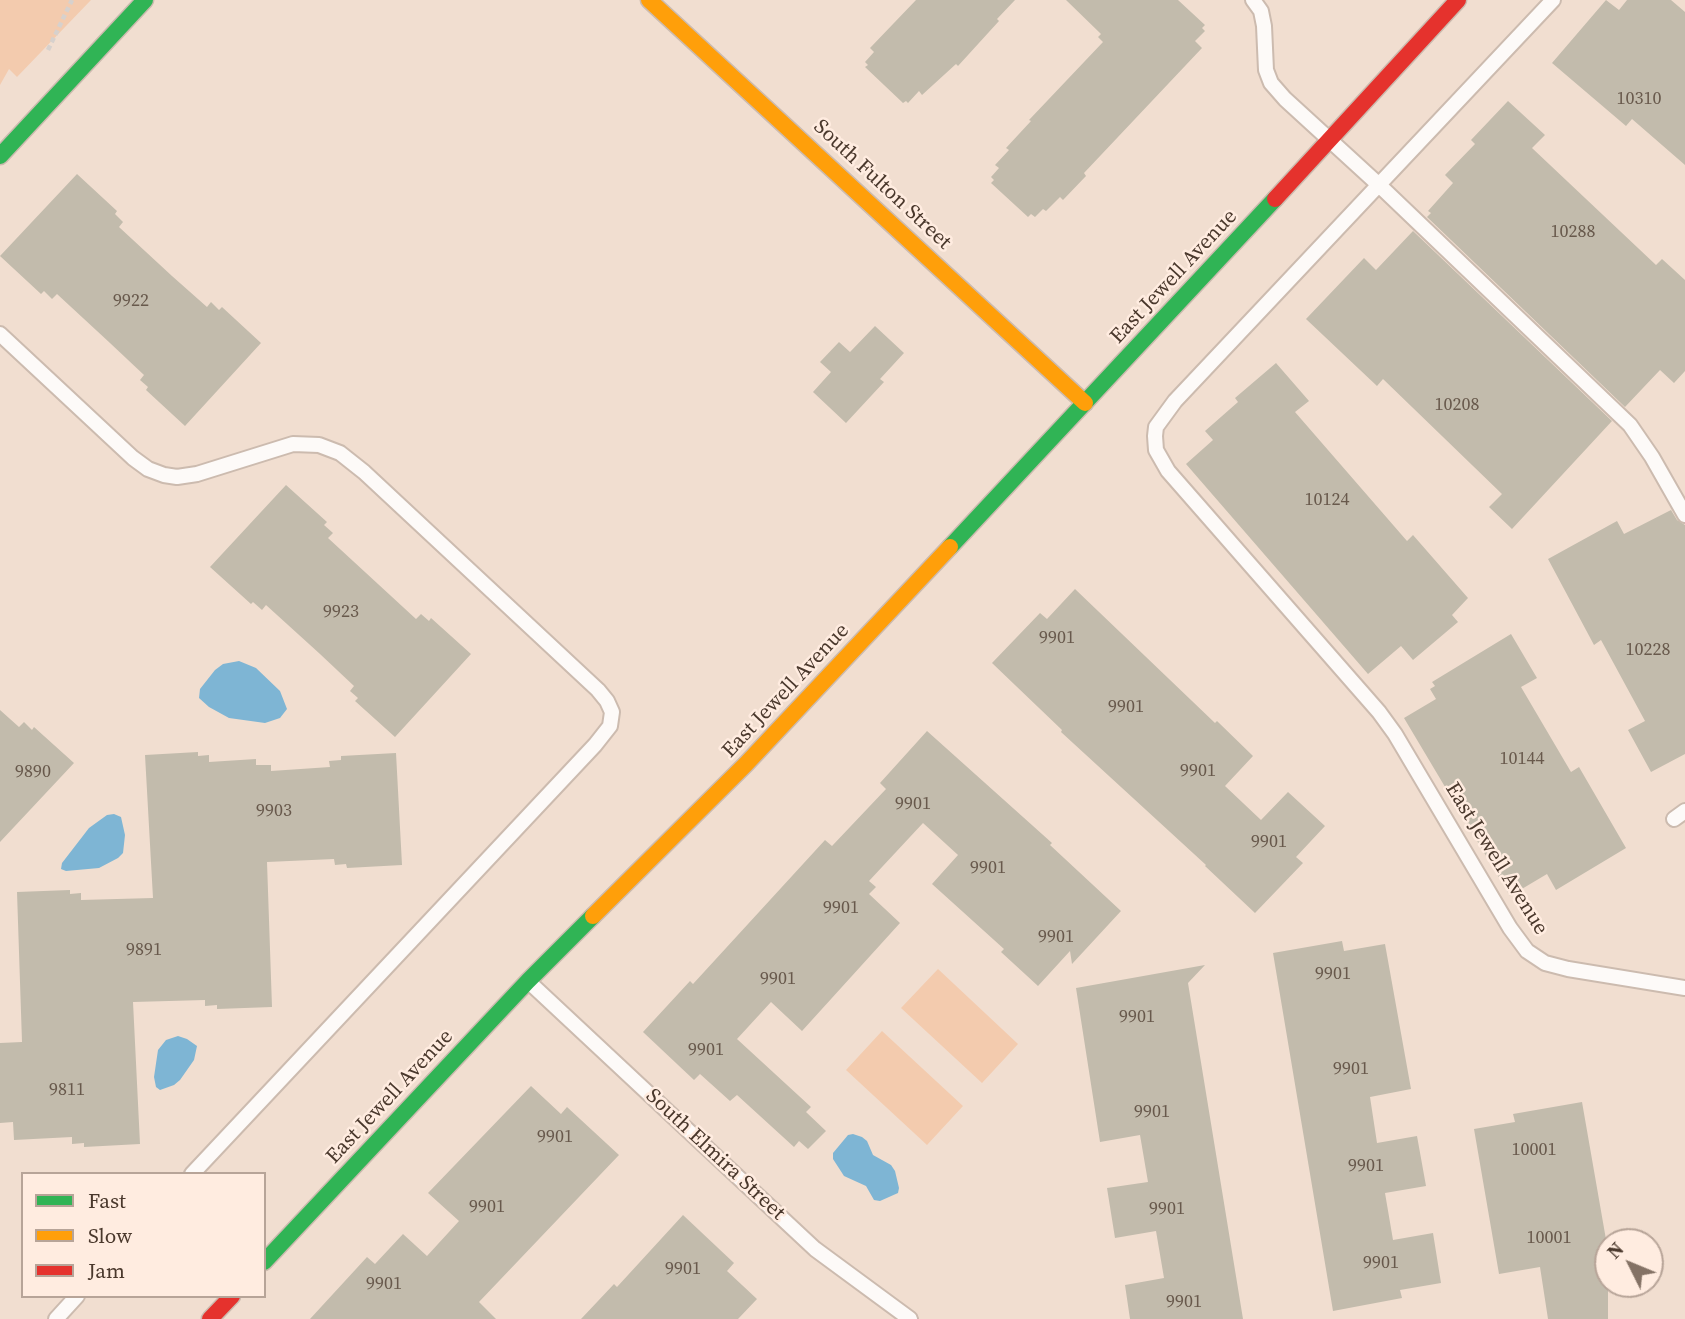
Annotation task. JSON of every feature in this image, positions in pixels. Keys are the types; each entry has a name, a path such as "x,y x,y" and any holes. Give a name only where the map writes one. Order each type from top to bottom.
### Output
{"street":[{"path":"0,156 145,0"},
{"name":"East Jewell Avenue","path":"266,1260 528,981 746,764 1330,141 1458,0"},
{"name":"South Fulton Street","path":"653,1 1085,403"},
{"path":"210,1319 230,1298"}],"lane":[{"path":"1253,0 1261,11 1266,70 1271,83 1630,425 1685,515"},
{"path":"1379,184 1553,0"},
{"name":"East Jewell Avenue","path":"1379,184 1175,401 1156,428 1154,436 1158,456 1168,471 1387,722 1510,928 1535,958 1568,969 1685,988"},
{"path":"0,334 133,458 148,469 164,475 177,477 197,474 293,444 319,445 340,453 364,472 594,686 607,701 612,712 610,726 595,745 194,1172"},
{"name":"South Elmira Street","path":"528,981 815,1249 910,1319"},
{"path":"56,1319 75,1298"}],"path":[{"path":"46,55 72,0"}],"shaded area":[{"path":"0,0 91,0 17,77 9,69 0,85"},
{"path":"938,969 1018,1044 982,1083 901,1008"},
{"path":"882,1031 963,1106 927,1145 846,1070"}],"water":[{"path":"239,661 256,668 280,691 287,709 280,718 265,723 229,718 199,698 200,689 215,670 223,664"},
{"path":"107,815 121,817 125,835 123,853 99,868 66,871 61,869 62,863 89,828"},
{"path":"178,1036 197,1046 194,1060 180,1080 160,1090 156,1087 154,1077 158,1050 166,1040"},
{"path":"853,1134 867,1141 873,1155 891,1165 895,1171 898,1193 880,1201 874,1200 866,1186 844,1176 833,1159 833,1153 848,1135"}],"building":[{"path":"916,0 1015,0 958,66 956,64 922,95 919,91 908,103 903,103 865,67 868,65 865,62 874,52 870,48"},
{"path":"1066,0 1178,0 1205,25 1202,28 1205,31 1195,41 1202,48 1084,173 1086,176 1063,200 1060,197 1046,211 1043,209 1035,217 1031,214 1028,217 991,183 994,180 991,177 999,168 995,165 1009,150 1006,148 1031,121 1029,120 1103,42 1098,37 1101,34"},
{"path":"1606,0 1619,10 1627,0 1671,0 1685,12 1685,165 1632,119 1626,126 1552,63"},
{"path":"1508,101 1545,135 1532,148 1656,265 1662,259 1685,280 1685,371 1674,383 1660,370 1625,407 1427,217 1431,213 1428,211 1453,183 1445,175 1475,144 1471,140"},
{"path":"77,174 117,211 115,214 123,222 119,227 172,276 207,307 211,302 219,310 222,307 261,343 185,426 146,390 148,387 140,380 144,375 57,294 52,299 44,291 41,294 0,256"},
{"path":"1413,231 1612,421 1512,529 1489,507 1502,494 1383,379 1377,386 1306,319 1364,258 1376,270"},
{"path":"875,326 904,353 880,379 884,382 846,423 813,392 831,372 820,362 839,342 850,352"},
{"path":"1276,363 1309,401 1295,412 1407,541 1413,535 1468,598 1452,615 1458,622 1413,660 1401,646 1368,674 1186,464 1213,440 1205,431 1238,402 1235,398"},
{"path":"286,485 327,522 324,525 333,533 328,538 416,619 421,614 429,621 431,618 471,654 395,737 355,701 358,698 350,691 354,686 320,654 266,605 262,610 253,602 251,604 210,567"},
{"path":"1671,510 1677,520 1685,525 1685,754 1651,772 1628,730 1645,721 1601,640 1594,645 1548,559 1617,521 1624,534"},
{"path":"1075,589 1253,756 1225,786 1261,820 1288,792 1325,826 1296,857 1303,863 1255,913 1061,732 1062,730 992,663 1040,613 1047,619"},
{"path":"1511,634 1537,678 1521,687 1571,772 1579,767 1626,848 1556,890 1547,874 1510,896 1404,718 1436,699 1430,689 1435,686 1432,682"},
{"path":"0,710 19,727 24,722 32,730 34,727 74,763 0,842"},
{"path":"927,731 1052,843 1050,845 1121,911 1072,964 1070,951 1038,986 1001,952 1004,949 932,884 958,855 923,823 869,881 876,887 869,894 900,923 802,1031 771,1002 737,1039 811,1107 806,1112 826,1131 808,1149 799,1141 794,1147 737,1095 730,1101 700,1074 694,1080 643,1032 690,981 693,984 825,840 832,846 886,789 880,783"},
{"path":"198,752 198,756 209,755 209,762 256,759 256,765 271,765 271,771 330,767 329,761 341,760 341,756 396,753 402,865 347,868 346,864 335,865 334,859 267,862 272,1007 217,1009 217,1005 205,1006 205,1000 133,1002 140,1144 84,1147 84,1143 72,1144 72,1137 14,1140 13,1122 0,1123 0,1043 22,1042 17,892 70,890 70,894 81,893 81,900 153,898 145,755"},
{"path":"1342,941 1344,951 1385,944 1411,1089 1370,1097 1377,1143 1417,1136 1426,1186 1385,1193 1393,1240 1433,1233 1441,1283 1400,1290 1402,1298 1333,1311 1273,953"},
{"path":"1205,965 1188,983 1243,1319 1130,1319 1125,1285 1164,1278 1156,1231 1115,1238 1107,1188 1148,1182 1140,1135 1100,1142 1076,988"},
{"path":"531,1086 561,1114 567,1107 619,1155 479,1302 496,1319 310,1319 367,1257 375,1264 403,1234 427,1256 459,1221 428,1193"},
{"path":"1582,1102 1604,1228 1594,1228 1594,1298 1608,1298 1608,1319 1548,1319 1540,1267 1499,1274 1474,1129 1515,1122 1513,1114"},
{"path":"683,1215 734,1263 727,1271 757,1299 738,1319 581,1319 614,1284 617,1287"}],"traffic: fast":[{"path":"0,156 145,0"},
{"path":"950,547 1275,199"},
{"path":"266,1260 528,981 593,916"}],"traffic: slow":[{"path":"649,0 1085,403"},
{"path":"593,916 746,764 950,547"}],"traffic: jam":[{"path":"1275,199 1458,0"},
{"path":"210,1319 230,1298"}]}
